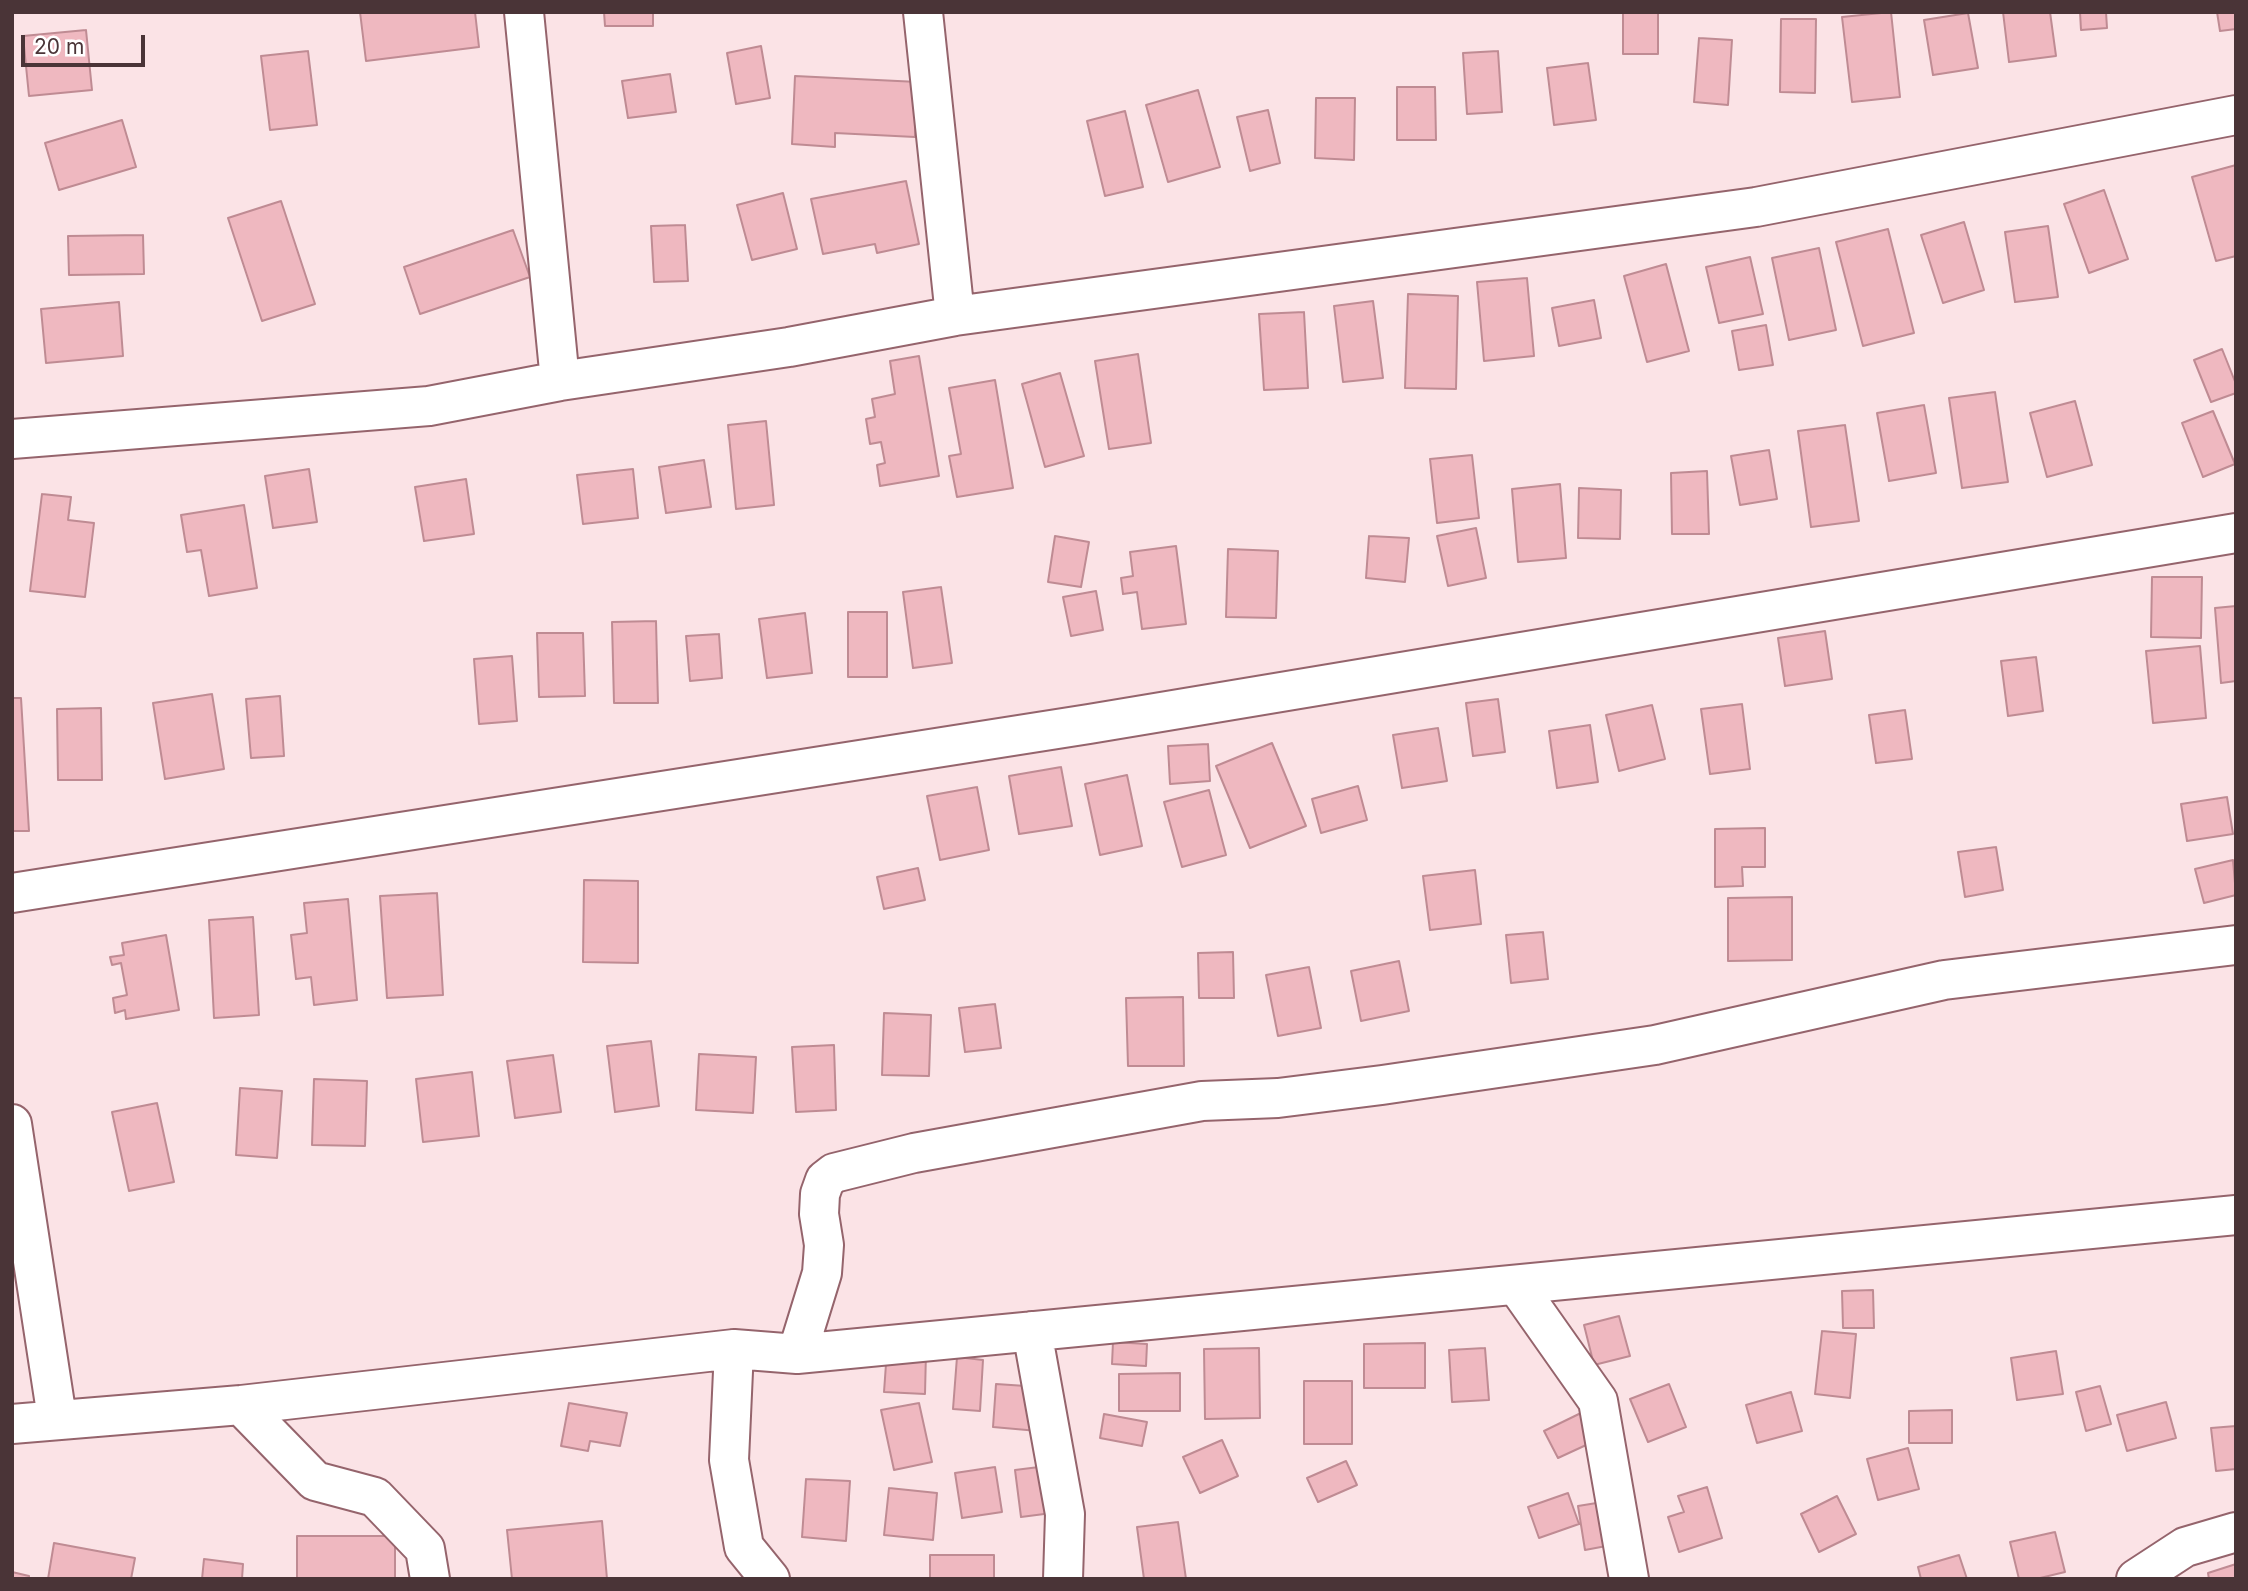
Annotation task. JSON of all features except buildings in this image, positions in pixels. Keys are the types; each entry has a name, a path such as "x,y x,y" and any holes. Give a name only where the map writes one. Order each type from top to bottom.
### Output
{"street":[{"path":"524,12 560,382"},
{"path":"923,12 955,316"},
{"path":"12,439 429,406 560,382 789,347 955,316 1756,207 2236,115"},
{"path":"12,893 1088,724 2236,533"},
{"path":"797,1354 822,1273 824,1245 819,1214 820,1194 825,1180 834,1173 914,1153 1202,1101 1278,1098 1656,1045 1944,980 2236,945"},
{"path":"12,1124 57,1418"},
{"path":"12,1424 57,1418 241,1405 734,1349 797,1354 2236,1215"},
{"path":"1517,1286 1598,1401 1629,1579"},
{"path":"1032,1331 1065,1514 1063,1579"},
{"path":"734,1349 729,1460 744,1547 770,1579"},
{"path":"241,1405 315,1481 375,1497 425,1549 430,1579"},
{"path":"2136,1579 2185,1547 2236,1532"}]}
